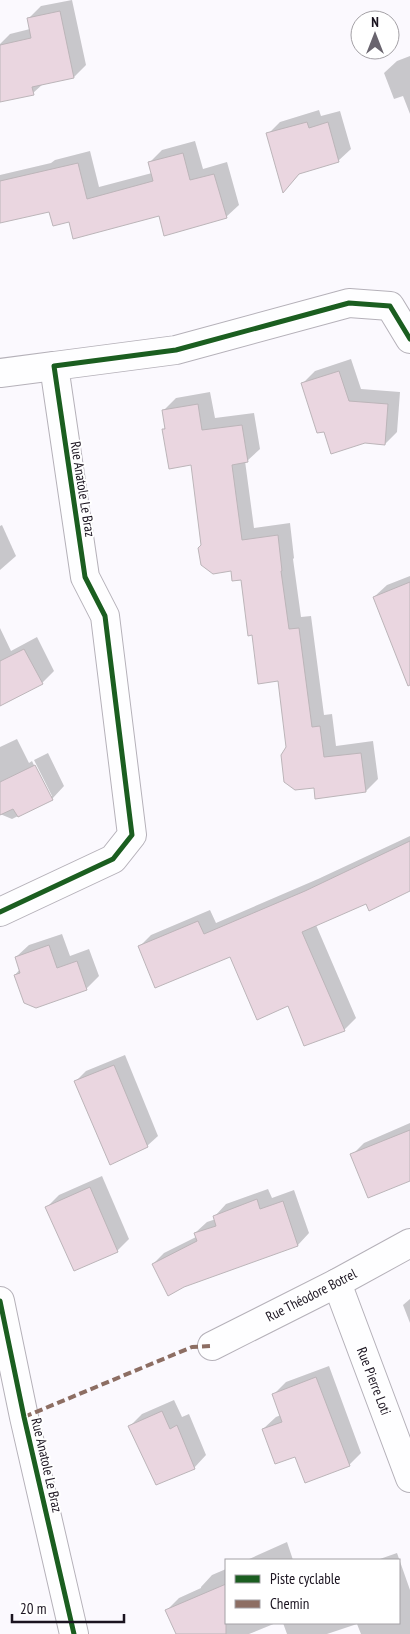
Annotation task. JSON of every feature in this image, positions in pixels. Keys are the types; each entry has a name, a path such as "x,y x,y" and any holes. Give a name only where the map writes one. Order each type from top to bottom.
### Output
{"street":[{"path":"0,373 176,350 349,303 390,306 410,339"},
{"name":"Rue Anatole Le Braz","path":"0,912 113,859 132,835 105,616 85,578 54,366"},
{"name":"Rue Théodore Botrel","path":"212,1346 337,1283 410,1243"},
{"name":"Rue Pierre Loti","path":"337,1283 410,1478"},
{"name":"Rue Anatole Le Braz","path":"0,1301 24,1417 74,1634"}],"building":[{"path":"60,11 74,78 32,87 34,95 0,102 0,45 31,38 27,18"},
{"path":"307,122 309,128 328,122 339,162 299,174 283,193 266,133"},
{"path":"183,153 190,180 214,174 227,218 164,236 159,216 73,239 69,222 53,226 49,212 0,223 0,181 78,163 87,199 153,181 148,162"},
{"path":"339,371 349,401 388,404 385,445 365,443 331,454 324,432 317,433 301,383"},
{"path":"198,404 202,430 242,425 248,462 232,465 242,540 278,535 289,629 299,628 312,727 320,726 324,757 361,753 366,792 315,799 314,788 295,790 284,782 281,755 286,747 278,681 258,684 252,635 248,636 241,580 232,581 231,571 213,574 201,565 198,548 201,545 191,465 169,469 162,429 165,429 162,410"},
{"path":"410,582 410,685 408,686 373,597"},
{"path":"24,649 43,684 0,706 0,661"},
{"path":"35,765 53,800 18,817 13,809 0,815 0,782"},
{"path":"410,841 410,891 369,911 366,904 302,932 345,1031 304,1046 288,1006 257,1020 230,957 155,988 138,946 198,921 204,934 305,891"},
{"path":"49,945 57,968 77,961 87,990 36,1008 24,1003 14,975 20,973 15,957"},
{"path":"114,1065 148,1147 110,1165 74,1081"},
{"path":"410,1130 410,1181 368,1198 350,1154"},
{"path":"90,1187 118,1252 74,1271 45,1207"},
{"path":"257,1199 260,1209 283,1201 298,1246 184,1287 168,1296 152,1264 197,1241 194,1233 216,1226 213,1216"},
{"path":"316,1377 350,1466 305,1483 295,1457 275,1464 262,1429 282,1422 272,1394"},
{"path":"162,1411 170,1429 177,1425 195,1469 156,1485 128,1426"},
{"path":"225,1584 226,1634 176,1634 165,1610"}],"marked path":[{"path":"24,1417 192,1347 212,1346"}],"cycle path":[{"path":"0,912 113,859 132,835 105,616 85,577 54,366 176,350 349,303 390,306 410,339"},
{"path":"0,1301 24,1417 74,1634"}]}
